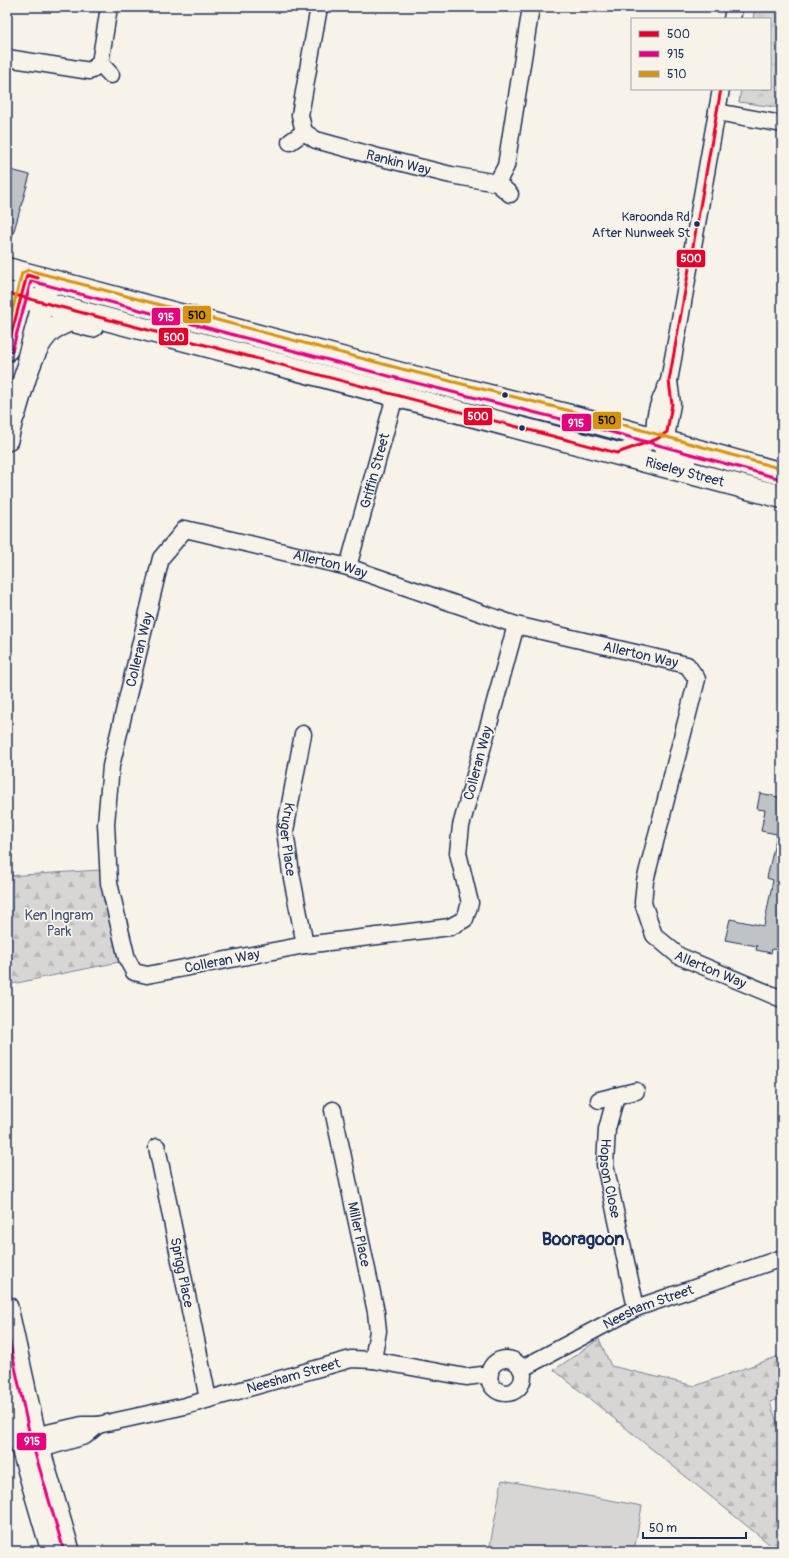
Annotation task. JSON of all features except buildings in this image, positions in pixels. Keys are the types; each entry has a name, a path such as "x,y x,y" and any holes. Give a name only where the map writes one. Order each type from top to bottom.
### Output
{"highway":[{"name":"Riseley Street","path":"17,272 398,384 617,453 782,498"},
{"name":"Riseley Street","path":"14,295 183,339 657,439 782,474"},
{"path":"14,414 35,352 43,338 53,328 70,320 154,343 183,339"}],"main road":[{"path":"7,350 17,272"},
{"path":"7,440 49,281"},
{"path":"8,1313 29,1445 52,1551"},
{"path":"7,1397 29,1445 69,1551"}],"street":[{"path":"7,58 90,71 100,64 109,7"},
{"path":"290,142 304,132 300,115 319,7"},
{"path":"510,194 497,183 506,166 531,7"},
{"path":"732,18 734,7"},
{"path":"100,64 111,75"},
{"path":"617,453 657,439 668,432 672,404 669,381 721,90"},
{"path":"717,112 782,124"},
{"name":"Rankin Way","path":"304,132 316,140 371,155 451,175 497,183"},
{"name":"Griffin Street","path":"348,567 398,384"},
{"path":"657,439 667,456 713,469 725,483"},
{"name":"Allerton Way","path":"185,529 348,567 516,625 687,664 696,679 645,881 643,903 654,935 679,956 782,999"},
{"name":"Colleran Way","path":"185,529 161,558 111,766 106,824 109,883 127,959 134,972 147,975 305,945 450,927 465,919 470,903 458,853 461,826 516,625"},
{"name":"Kruger Place","path":"303,734 285,831 291,873 305,945"},
{"path":"599,1100 636,1091"},
{"name":"Hopson Close","path":"616,1096 607,1129 605,1165 636,1308"},
{"name":"Miller Place","path":"333,1110 376,1312 378,1331 373,1360"},
{"name":"Sprigg Place","path":"157,1147 208,1399"},
{"name":"Neesham Street","path":"522,1369 636,1308 782,1258"},
{"name":"Neesham Street","path":"29,1445 82,1425 98,1425 208,1399 351,1359 373,1360 466,1377 490,1374"},
{"path":"503,1359 516,1362 522,1369 523,1379 521,1386 510,1393 497,1391 492,1386 490,1374 492,1367 503,1359"}],"green space":[{"path":"755,7 782,7 782,108 739,102 741,90 771,90 771,18 753,18"},
{"name":"Ken Ingram Park","path":"100,870 119,962 7,985 7,876"},
{"path":"599,1339 611,1366 695,1386 782,1355 782,1398 770,1402 782,1437 782,1549 778,1551 554,1370"},
{"path":"502,1480 642,1506 634,1551 489,1551"}],"transit line":[{"name":"500","path":"7,293 617,453 657,439 667,432 672,404 669,381 721,90"},
{"name":"510","path":"7,331 22,273 28,270 402,369 595,417 782,469"},
{"name":"500","path":"7,350 27,275 38,278"},
{"name":"915","path":"12,351 31,281 400,379 593,427 781,479"},
{"name":"915","path":"7,1330 30,1436 64,1551"}],"place":[{"name":"Karoonda Rd After Nunweek St","path":"697,224"}],"district":[{"name":"Booragoon","path":"583,1239"}]}
